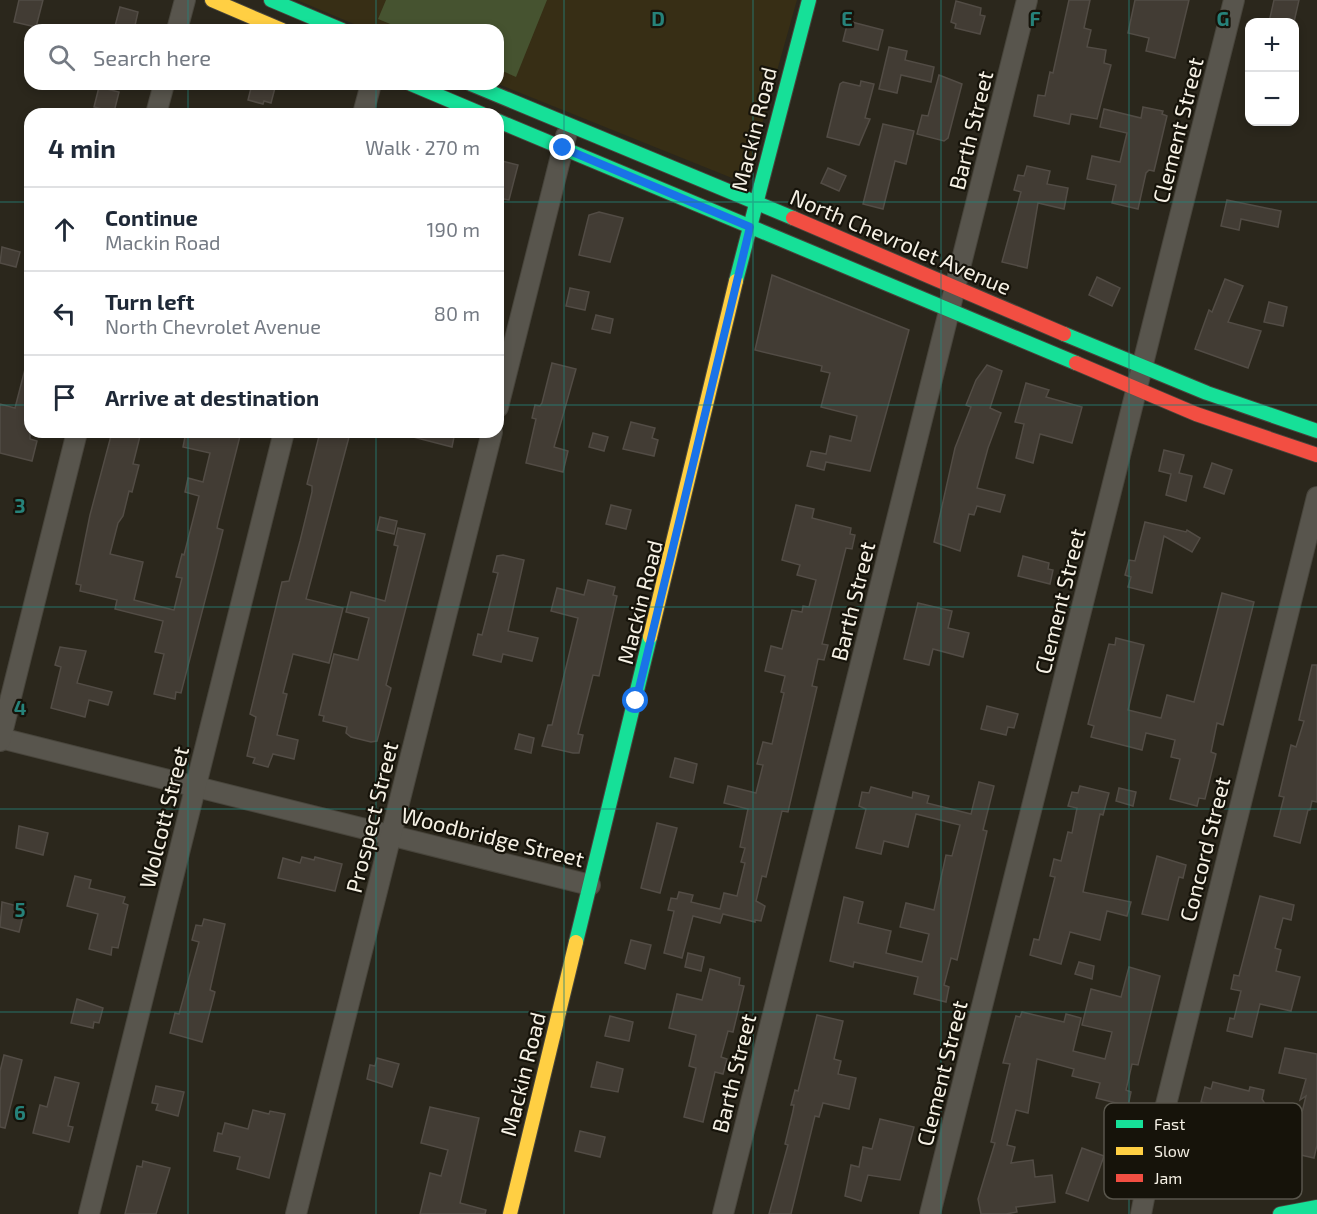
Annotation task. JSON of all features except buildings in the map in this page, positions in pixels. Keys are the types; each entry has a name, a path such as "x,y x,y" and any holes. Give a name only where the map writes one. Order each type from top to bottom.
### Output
{"street":[{"path":"179,24 185,0"},
{"path":"212,0 268,24"},
{"path":"271,0 328,24"},
{"name":"Mackin Road","path":"510,1214 750,227 809,0"},
{"name":"Barth Street","path":"723,1214 1027,0"},
{"name":"Clement Street","path":"930,1214 1234,0"},
{"path":"158,108 162,90"},
{"path":"365,108 369,90"},
{"path":"425,90 469,108"},
{"name":"North Chevrolet Avenue","path":"485,90 1142,366 1230,402 1317,431"},
{"name":"North Chevrolet Avenue","path":"504,123 1224,425 1317,455"},
{"path":"504,383 569,125"},
{"path":"0,739 75,438"},
{"name":"Wolcott Street","path":"89,1214 282,438"},
{"name":"Prospect Street","path":"296,1214 490,438"},
{"name":"Concord Street","path":"1166,1103 1317,497"},
{"name":"Woodbridge Street","path":"0,739 590,885"},
{"name":"Concord Street","path":"1141,1214 1144,1199"},
{"path":"1280,1214 1317,1207"}],"shaded area":[{"path":"297,0 797,0 751,163 742,173 732,178 504,86 504,24 354,24"}],"green space":[{"path":"386,0 547,0 516,77 504,72 504,24 390,24 378,19"}],"traffic: fast":[{"path":"271,0 328,24"},
{"path":"736,281 809,0"},
{"path":"425,90 468,108"},
{"path":"485,90 793,218"},
{"path":"504,124 1076,363"},
{"path":"1064,334 1207,393 1317,431"},
{"path":"576,942 650,637"},
{"path":"1280,1214 1317,1207"}],"traffic: slow":[{"path":"212,0 268,24"},
{"path":"650,637 736,281"},
{"path":"510,1214 576,942"}],"traffic: jam":[{"path":"793,218 1064,334"},
{"path":"1076,363 1196,414 1317,455"}],"route":[{"path":"563,148 750,227 636,701"}]}
